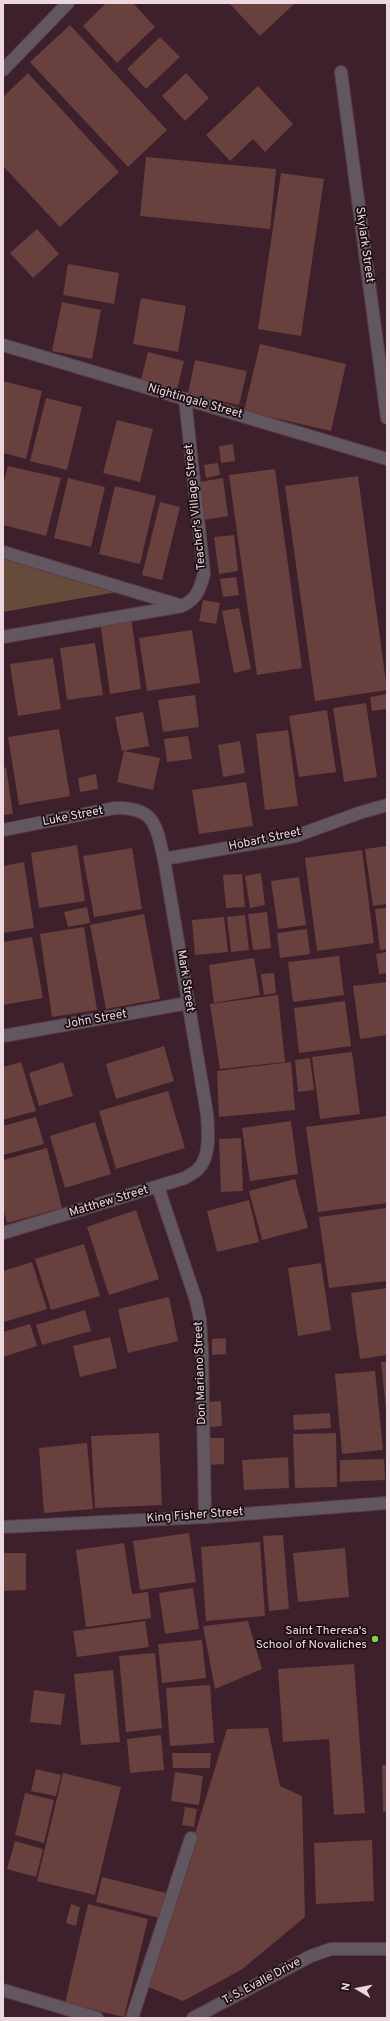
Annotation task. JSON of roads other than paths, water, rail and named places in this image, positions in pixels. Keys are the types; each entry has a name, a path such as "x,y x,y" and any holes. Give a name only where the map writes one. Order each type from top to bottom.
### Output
{"street":[{"path":"3,70 68,3"},
{"name":"Skylark Street","path":"341,72 387,418"},
{"name":"Nightingale Street","path":"3,345 387,459"},
{"name":"Teacher's Village Street","path":"3,637 182,606 192,601 196,596 204,574 185,398"},
{"path":"3,552 182,606"},
{"name":"Hobart Street","path":"164,859 296,836 358,813 387,805"},
{"name":"Luke Street","path":"3,830 114,808 129,808 142,812"},
{"name":"Mark Street","path":"142,812 151,818 157,827 164,859 207,1114 208,1138 205,1156"},
{"name":"John Street","path":"3,1036 188,1003"},
{"name":"Matthew Street","path":"3,1233 185,1178 199,1169 205,1156"},
{"name":"Don Mariano Street","path":"158,1187 196,1300 200,1319 205,1517"},
{"name":"King Fisher Street","path":"3,1527 205,1517 387,1503"},
{"path":"132,2018 191,1838"},
{"name":"T. S. Evalle Drive","path":"193,2018 311,1956 332,1949 387,1949"},
{"path":"3,1990 97,2018"}],"place":[{"name":"Saint Theresa's School of Novaliches","path":"375,1639"}]}
